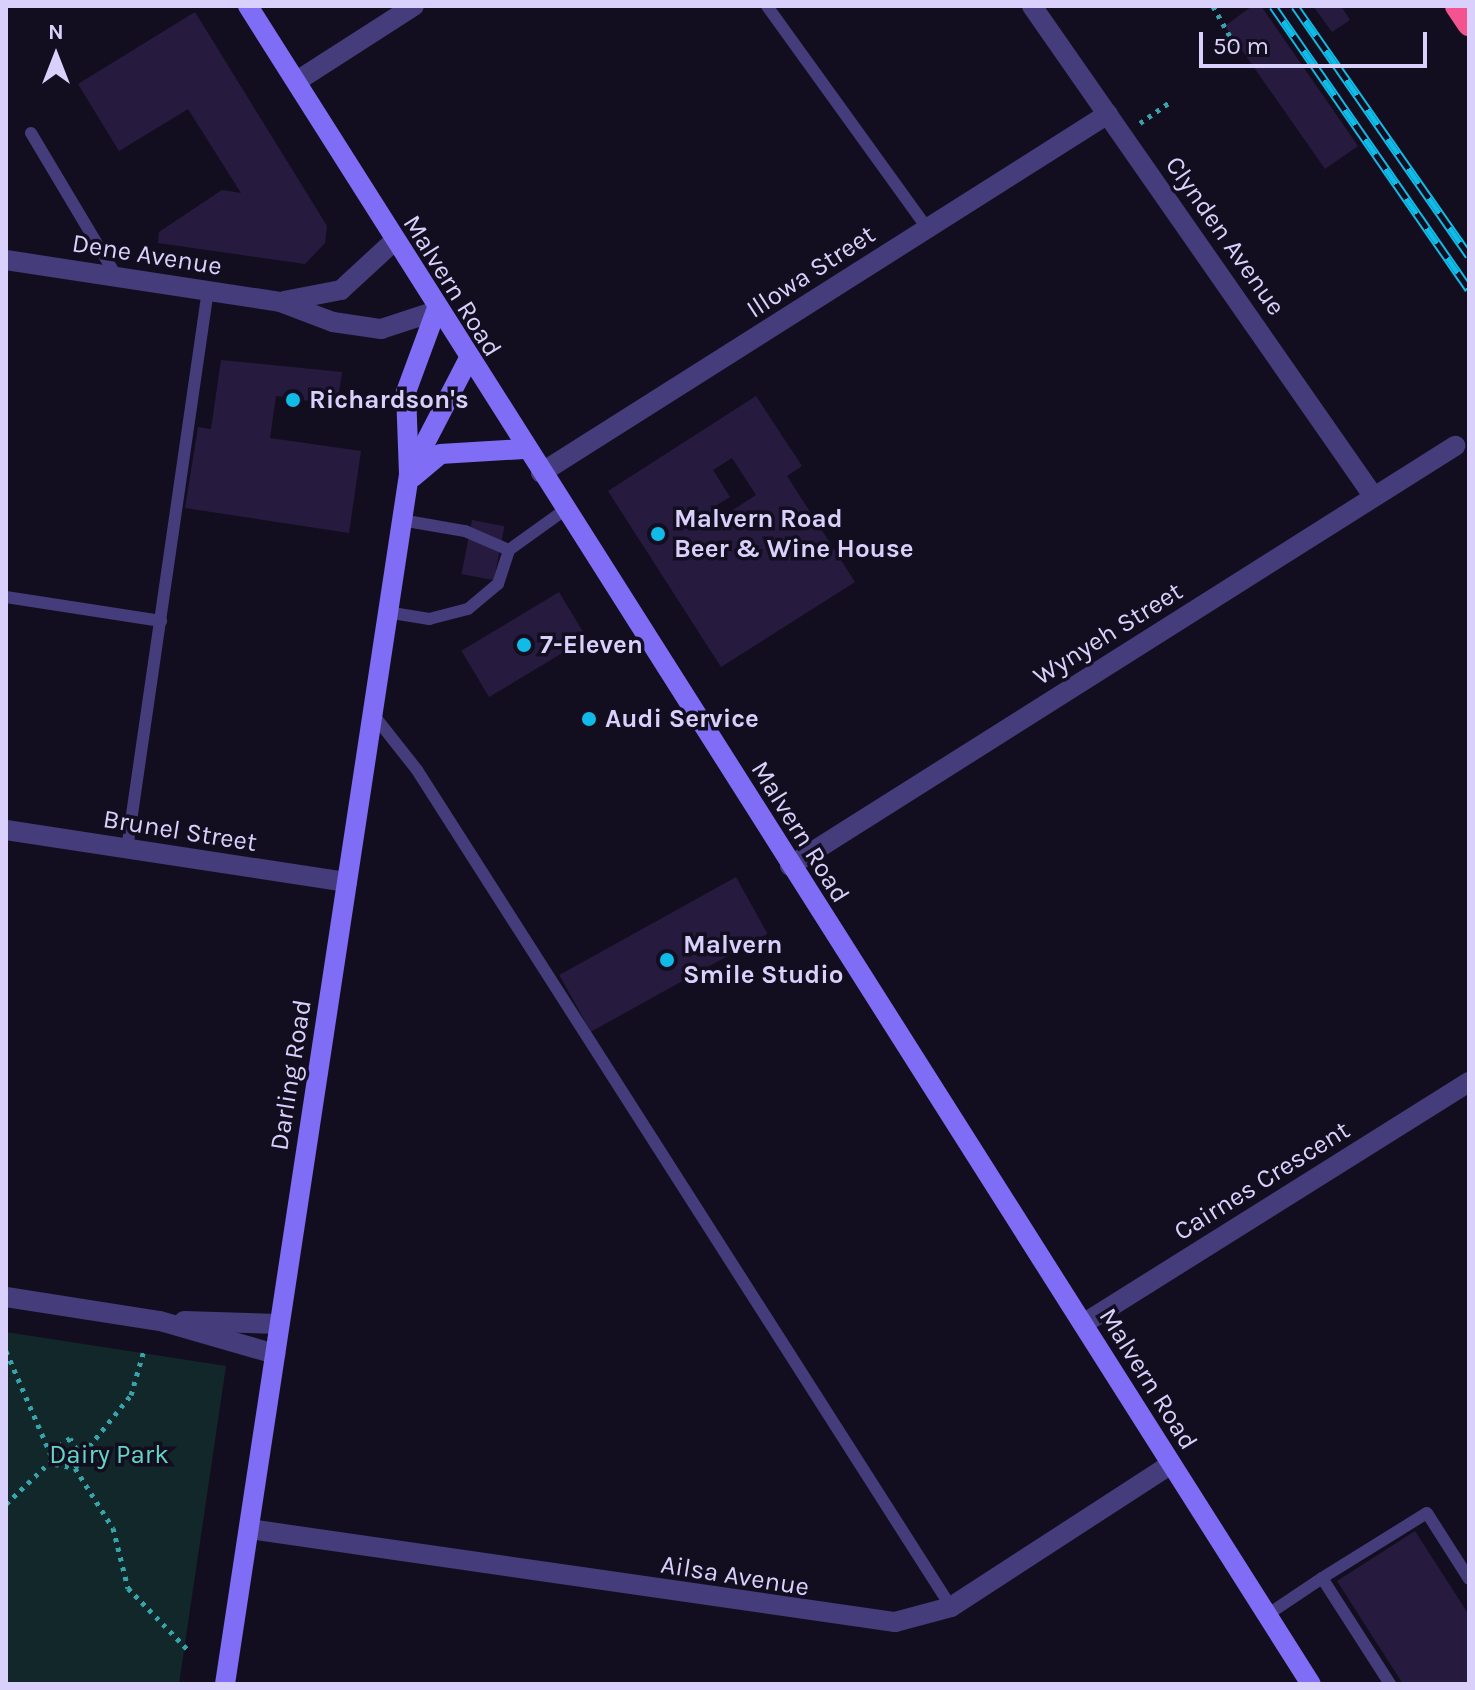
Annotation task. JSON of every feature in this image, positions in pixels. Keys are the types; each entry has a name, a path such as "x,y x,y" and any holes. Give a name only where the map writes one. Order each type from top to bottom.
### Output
{"highway":[{"path":"1457,6 1469,24"}],"main road":[{"name":"Malvern Road","path":"248,6 436,311 566,509 1311,1684"},
{"name":"Darling Road","path":"225,1684 408,478 402,426 410,374 436,311"},
{"name":"Darling Road","path":"408,478 468,360"},
{"path":"408,478 440,454 524,449"}],"street":[{"path":"297,81 414,6"},
{"name":"Clynden Avenue","path":"1032,6 1374,497"},
{"name":"Illowa Street","path":"541,473 1108,114"},
{"name":"Dene Avenue","path":"280,302 341,290 393,242"},
{"name":"Dene Avenue","path":"6,260 280,302 333,322 381,329 436,311"},
{"name":"Wynyeh Street","path":"790,866 1455,446"},
{"name":"Brunel Street","path":"6,830 347,882"},
{"name":"Cairnes Crescent","path":"1083,1324 1469,1082"},
{"path":"6,1297 160,1321 275,1354"},
{"path":"160,1321 279,1324"},
{"name":"Ailsa Avenue","path":"249,1529 836,1618 916,1621 951,1607 1171,1464"}],"lane":[{"path":"767,6 927,228"},
{"path":"31,133 117,277"},
{"path":"127,849 208,290"},
{"path":"386,612 429,619 468,609 498,584 509,550 566,509"},
{"path":"401,520 465,531 509,550"},
{"path":"6,597 161,621"},
{"path":"372,713 417,770 951,1607"},
{"path":"1267,1615 1427,1513 1469,1579"},
{"path":"1322,1578 1390,1684"}],"path":[{"path":"1213,6 1237,49"},
{"path":"1122,134 1172,101"},
{"path":"75,1468 131,1395 144,1350"},
{"path":"6,1351 52,1451 52,1460 6,1504"},
{"path":"52,1451 70,1438 83,1454"},
{"path":"52,1460 75,1468 113,1528 128,1588 188,1650"}],"green space":[{"name":"Dairy Park","path":"6,1332 226,1366 179,1684 6,1684"}],"building":[{"path":"1252,6 1261,6 1358,146 1325,169 1225,26"},
{"path":"1313,6 1341,6 1350,20 1332,32"},
{"path":"195,12 327,226 325,243 305,264 158,243 159,232 222,190 241,193 188,109 119,151 78,84"},
{"path":"221,360 342,372 337,405 276,396 270,438 361,451 349,533 185,508 198,427 211,429"},
{"path":"756,396 802,466 787,476 855,582 721,667 608,491","holes":["732,458 756,495 719,519 712,508 730,497 713,470"]},
{"path":"472,520 504,526 494,580 462,574"},
{"name":"7-Eleven","path":"559,592 587,638 489,697 461,651"},
{"name":"Malvern Smile Studio","path":"736,877 768,934 591,1032 559,975"},
{"path":"1415,1531 1469,1615 1469,1684 1403,1684 1337,1581"}],"railway":[{"path":"1273,6 1469,289"},
{"path":"1295,6 1469,255"}],"place":[{"name":"Richardson's","path":"293,400"},
{"name":"Malvern Road Beer & Wine House","path":"658,534"},
{"name":"7-Eleven","path":"524,645"},
{"name":"Audi Service","path":"589,719"},
{"name":"Malvern Smile Studio","path":"667,960"}]}
